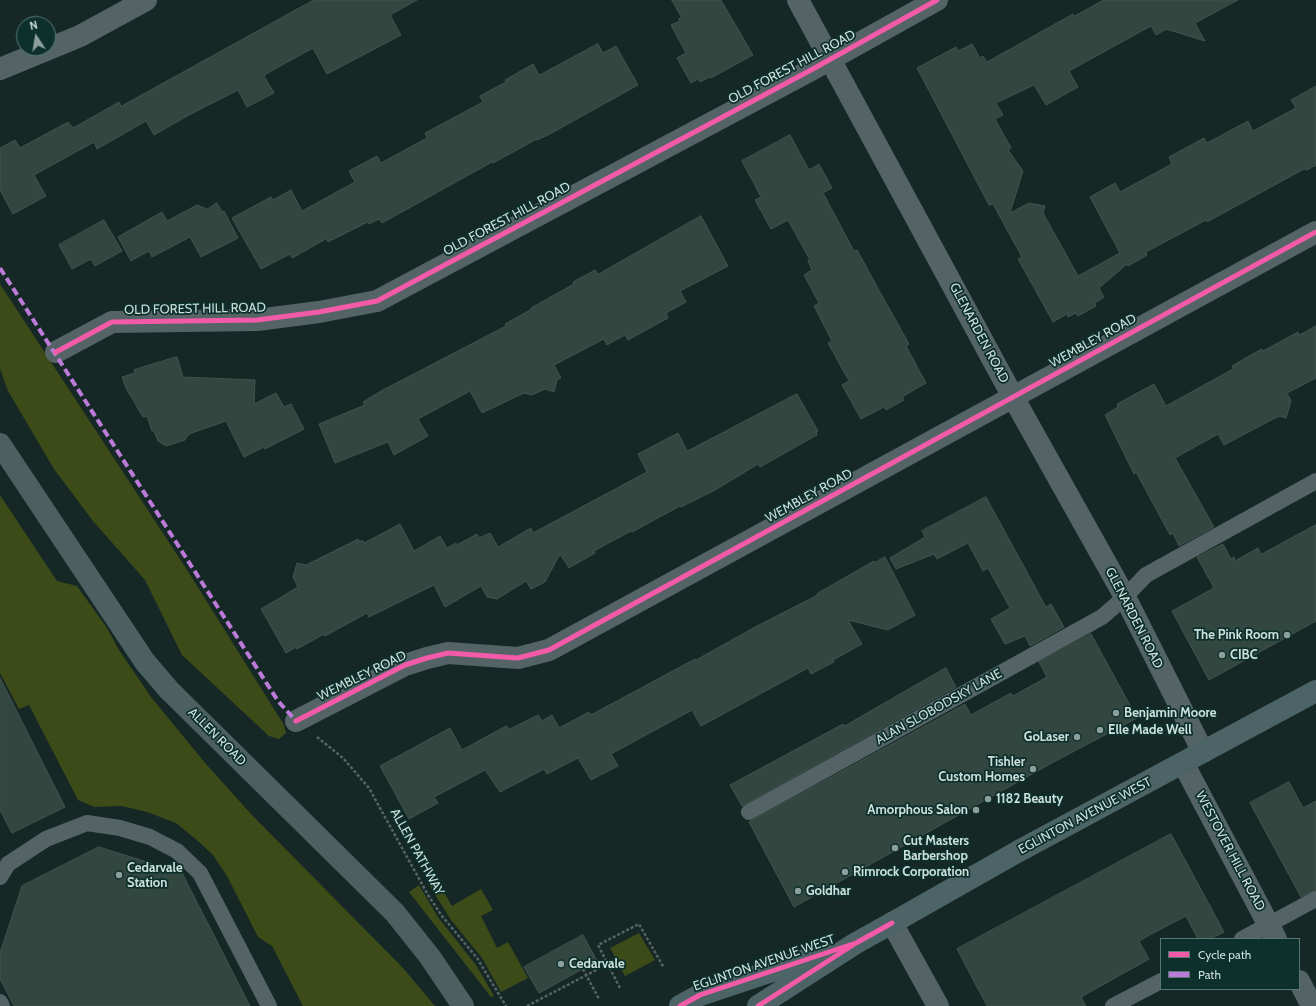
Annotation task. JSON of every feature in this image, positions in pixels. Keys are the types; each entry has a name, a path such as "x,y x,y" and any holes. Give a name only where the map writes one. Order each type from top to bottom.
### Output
{"highway":[{"name":"ALLEN ROAD","path":"0,444 145,662 169,690 395,913 430,957 463,1006"}],"main road":[{"name":"EGLINTON AVENUE WEST","path":"758,1006 856,943 1017,852 1183,764 1316,691"},
{"name":"EGLINTON AVENUE WEST","path":"680,1006 700,995 856,943"}],"street":[{"path":"0,69 80,36 146,0"},
{"name":"GLENARDEN ROAD","path":"798,0 1013,397 1125,597 1203,752"},
{"name":"OLD FOREST HILL ROAD","path":"56,352 112,322 257,320 319,312 377,301 938,0"},
{"name":"WEMBLEY ROAD","path":"296,721 405,665 427,658 448,653 518,658 549,650 1316,232"},
{"name":"WESTOVER HILL ROAD","path":"1183,764 1273,932"},
{"path":"892,923 938,1006"},
{"path":"1300,983 1312,1006"}],"lane":[{"name":"ALAN SLOBODSKY LANE","path":"750,812 1102,617 1125,597 1146,575 1316,481"},
{"path":"0,877 8,864 46,839 87,823 120,828 150,837 177,851 200,873 269,1006"},
{"path":"1246,938 1273,932 1316,899"},
{"path":"1113,1006 1160,982"},
{"path":"0,1002 2,1006"}],"path":[{"path":"620,988 598,945 639,924 664,968"},
{"path":"527,1006 608,964"},
{"path":"583,969 599,999"}],"green space":[{"path":"0,284 189,573 284,725 286,733 279,739 269,736 182,655 145,580 93,521 54,469 8,391 0,369"},
{"path":"0,495 57,581 77,586 107,628 119,650 151,697 206,764 251,814 403,968 435,1006 303,1006 272,946 258,937 227,876 213,855 199,842 176,823 147,812 122,806 94,807 78,800 29,705 19,709 0,673"},
{"path":"437,880 452,906 481,889 493,910 481,916 497,948 508,942 528,978 501,992 482,958 451,920 429,885"},
{"path":"419,885 438,917 476,965 494,996 491,997 409,892"},
{"path":"639,933 655,960 625,976 610,948"}],"building":[{"path":"314,0 417,0 390,15 401,35 327,74 313,48 266,74 264,76 274,93 247,107 238,90 154,135 146,121 97,149 94,142 34,175 46,196 13,214 0,190 0,148 15,140 20,148 68,122 73,128 119,102 121,106"},
{"path":"672,0 721,0 753,55 711,78 710,77 700,82 698,79 691,83 677,58 686,53 671,25 680,21 679,19 681,17"},
{"path":"1104,0 1238,0 1195,23 1205,41 1166,29 1156,35 1151,26 1069,71 1078,87 1046,105 1034,85 996,103 1003,115 995,119 1011,148 1008,150 1023,171 1010,213 1029,203 1045,206 1043,213 1078,276 1120,253 1090,197 1115,183 1120,192 1172,164 1169,157 1204,138 1207,143 1248,121 1253,131 1296,108 1291,100 1316,86 1316,165 1307,170 1304,169 1207,222 1206,220 1146,252 1147,255 1128,266 1127,264 1099,288 1104,297 1095,303 1096,306 1078,316 1076,313 1068,317 1067,314 1053,322 1018,259 1022,257 993,204 989,205 917,68 956,47 958,51 972,44 980,58 983,56 987,62 1073,14 1074,16"},
{"path":"598,44 603,53 616,46 638,85 550,134 537,139 493,163 492,162 382,223 379,219 369,224 368,222 328,242 326,239 292,258 290,254 261,269 232,218 271,197 273,200 291,190 302,211 355,182 349,171 377,156 381,163 427,138 425,133 483,102 480,96 506,82 505,80 533,64 539,75"},
{"path":"790,135 809,170 819,164 832,188 823,193 854,251 857,250 909,344 906,346 926,383 902,397 904,400 886,410 884,407 861,419 842,385 849,381 828,343 832,341 814,306 819,303 804,275 812,270 808,261 810,260 788,220 771,229 755,200 761,197 742,161"},
{"path":"217,203 222,212 224,211 238,238 201,257 190,237 152,257 149,251 131,261 118,237 162,212 167,221 197,205 207,209"},
{"path":"701,216 728,266 680,291 686,302 666,313 668,318 628,340 625,335 607,345 604,339 554,365 561,378 557,380 554,392 545,389 532,395 524,393 482,413 470,391 418,419 428,436 394,455 388,442 335,463 319,424 365,405 363,402 381,391 506,326 505,324 574,284 573,282 595,270 598,274"},
{"path":"104,220 122,251 95,266 91,259 72,269 59,245"},
{"path":"1316,326 1316,378 1287,393 1291,401 1286,418 1279,416 1224,445 1218,434 1175,458 1214,527 1179,546 1173,533 1170,535 1136,472 1134,474 1105,415 1118,407 1117,404 1154,384 1166,406 1233,369 1232,366 1262,349 1263,351 1298,332 1299,335"},
{"path":"177,357 183,377 255,380 254,404 276,393 284,407 291,404 304,429 265,449 264,447 244,457 226,421 189,434 185,440 166,446 158,441 154,431 152,431 147,416 143,417 126,388 122,377 135,373 134,370"},
{"path":"797,394 818,431 816,433 817,435 760,467 758,464 717,489 681,507 680,506 632,532 631,531 594,551 595,553 569,568 560,554 545,582 531,589 526,581 497,599 487,597 481,586 445,607 434,585 369,617 367,613 325,636 324,634 297,649 296,647 286,653 261,609 298,587 293,577 297,563 306,565 358,539 360,542 362,540 364,543 400,524 414,551 440,536 447,548 456,543 457,545 477,534 479,538 490,533 498,547 531,528 533,533 647,472 638,454 678,433 687,451"},
{"path":"986,497 1046,607 1051,604 1064,627 1030,646 1025,636 1005,644 991,619 1010,608 988,568 983,571 968,543 937,559 934,554 896,569 890,558 925,537 922,531"},
{"path":"1316,525 1316,621 1209,680 1172,611 1214,588 1197,557 1223,544 1231,559 1234,557 1235,561 1258,548 1261,554"},
{"path":"885,557 915,615 888,630 848,620 862,644 833,660 834,662 811,674 808,668 701,726 692,710 611,754 618,766 591,780 578,758 547,774 544,769 500,792 485,770 434,797 438,803 409,819 380,766 450,728 462,750 506,726 510,729 538,715 542,721 552,715 559,728 589,712 591,715 816,596 818,593 874,561 875,562"},
{"path":"1091,634 1137,718 1050,764 794,907 749,822 965,704 971,715 1011,693 1013,696 1047,677 1039,662"},
{"path":"946,668 956,687 742,806 730,785 843,724 844,726"},
{"path":"0,678 65,807 12,833 0,810"},
{"path":"1289,782 1303,808 1316,801 1316,890 1301,897 1250,803"},
{"path":"1171,834 1224,932 1212,938 1197,938 1186,916 1159,930 1139,941 1149,959 1081,997 1086,1006 987,1006 957,949"},
{"path":"99,847 182,873 250,1006 14,1006 0,979 0,953 22,886"},
{"name":"Cedarvale","path":"583,935 597,961 539,993 524,967"}],"marked path":[{"path":"0,268 278,701 296,721"}],"cycle path":[{"path":"56,352 112,322 257,320 319,312 377,301 811,70 937,0"},
{"path":"296,721 405,665 427,658 448,653 518,658 549,650 1316,232"},
{"path":"758,1006 856,943 892,923"},
{"path":"680,1006 700,995 856,943"}],"place":[{"name":"The Pink Room","path":"1287,635"},
{"name":"CIBC","path":"1222,655"},
{"name":"Benjamin Moore","path":"1116,713"},
{"name":"Elle Made Well","path":"1100,730"},
{"name":"GoLaser","path":"1077,737"},
{"name":"Tishler Custom Homes","path":"1033,769"},
{"name":"1182 Beauty","path":"988,799"},
{"name":"Amorphous Salon","path":"976,810"},
{"name":"Cut Masters Barbershop","path":"895,848"},
{"name":"Rimrock Corporation","path":"845,872"},
{"name":"Cedarvale Station","path":"119,875"},
{"name":"Goldhar","path":"798,891"},
{"name":"Cedarvale","path":"561,964"}]}
